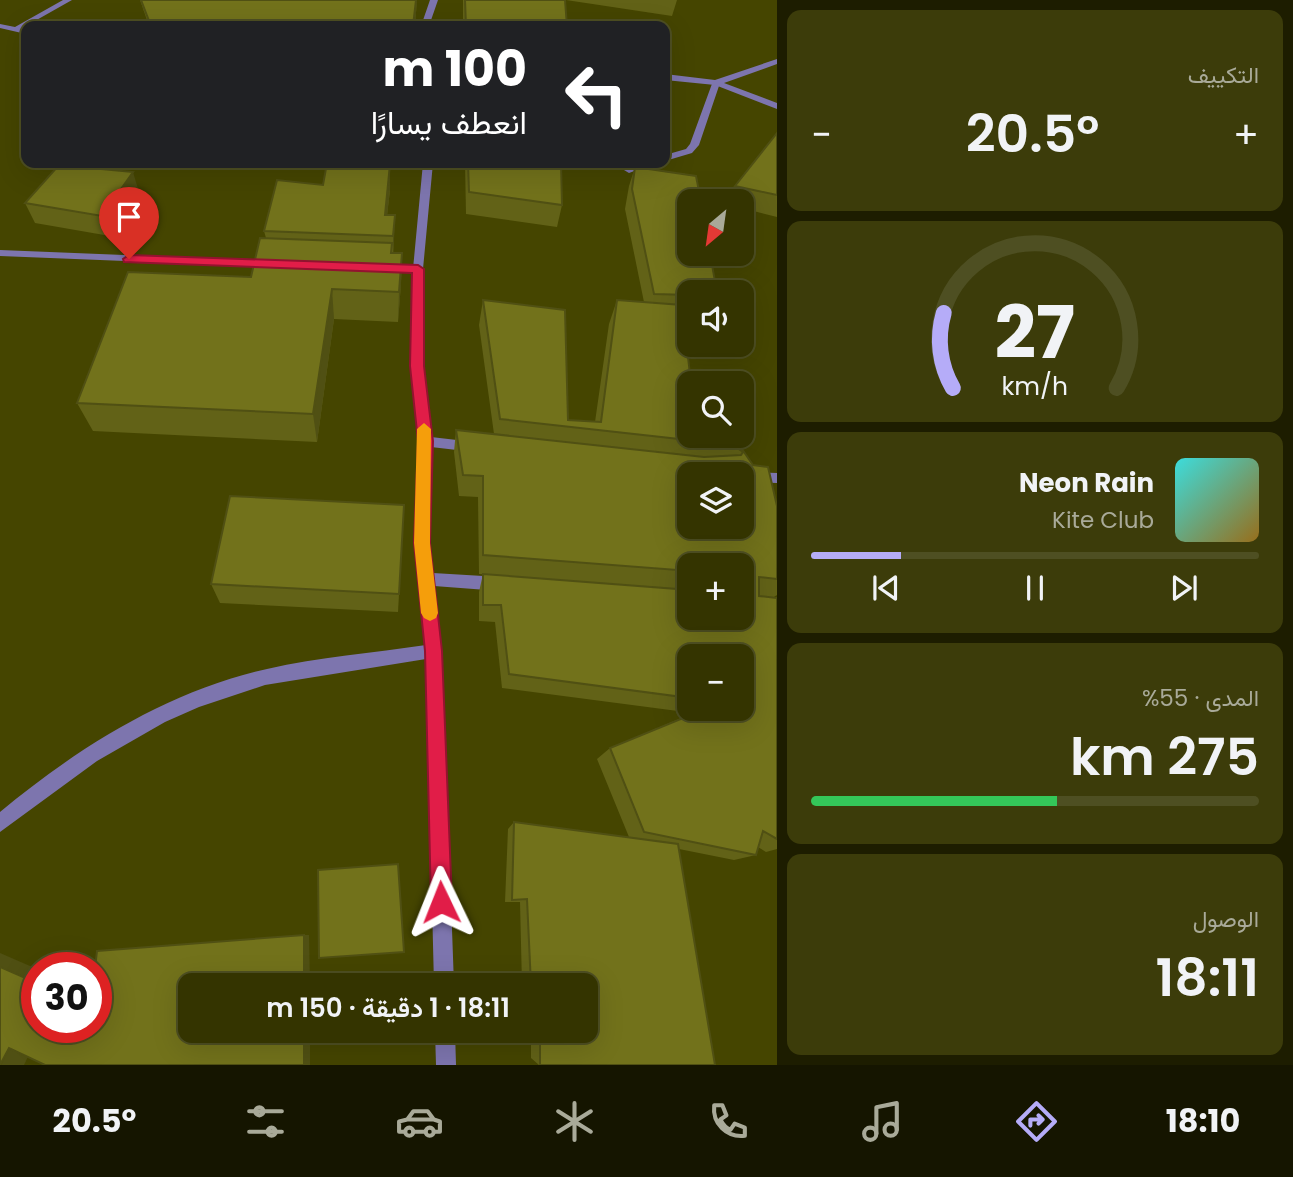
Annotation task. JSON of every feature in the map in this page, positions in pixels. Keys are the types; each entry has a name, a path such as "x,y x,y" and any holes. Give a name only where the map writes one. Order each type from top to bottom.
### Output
{"street":[{"path":"32,21 68,0"},
{"path":"427,21 434,0"},
{"path":"0,26 21,32"},
{"path":"16,30 21,27"},
{"path":"716,83 777,61"},
{"path":"670,78 716,83 777,106"},
{"path":"670,157 689,151 694,145 716,83"},
{"path":"427,168 411,269 425,441 422,543 434,651 444,973"},
{"path":"629,170 635,168"},
{"path":"0,253 282,265"},
{"path":"425,441 492,449"},
{"path":"754,477 777,478"},
{"path":"426,579 509,585"},
{"path":"0,823 34,793 164,711 263,677 434,651"},
{"path":"445,1043 446,1065"}],"building":[{"path":"141,0 416,0 414,21 149,21"},
{"path":"465,0 565,0 567,21 466,21"},
{"path":"777,133 777,195 735,186"},
{"path":"56,168 133,172 102,216 25,203"},
{"path":"326,168 390,168 385,215 395,215 393,236 264,231 277,180 323,185"},
{"path":"468,168 561,168 562,205 469,192"},
{"path":"635,168 696,176 699,189 677,189 677,266 712,266 715,280 677,280 677,295 654,294 632,189"},
{"path":"260,238 392,243 391,253 402,253 399,292 332,289 313,414 77,403 128,272 251,277"},
{"path":"483,300 565,310 568,420 601,422 617,300 677,305 677,357 688,357 690,371 677,371 677,439 500,419"},
{"path":"456,430 704,457 741,455 743,452 737,448 741,448 751,462 677,462 677,539 754,539 754,465 768,467 777,506 777,579 759,577 759,596 777,598 777,839 763,831 756,855 644,832 610,748 677,720 754,721 754,644 677,644 677,696 509,674 501,605 483,605 483,574 677,589 677,630 754,630 754,553 677,553 677,570 483,555 483,476 463,475"},
{"path":"230,496 404,505 399,594 211,584"},
{"path":"514,822 678,844 715,1065 540,1065 540,1043 598,1043 598,973 530,973 527,899 512,900"},
{"path":"398,864 404,952 319,958 318,870"},
{"path":"304,935 304,973 178,973 178,1043 304,1043 304,1065 45,1065 9,1048 0,1065 0,967 21,976 21,1043 112,1043 112,952 97,951"}],"slow traffic":[{"path":"424,429 422,543 430,613"}],"route":[{"path":"129,259 418,269 417,366 425,441 422,543 434,651 441,902"}]}
